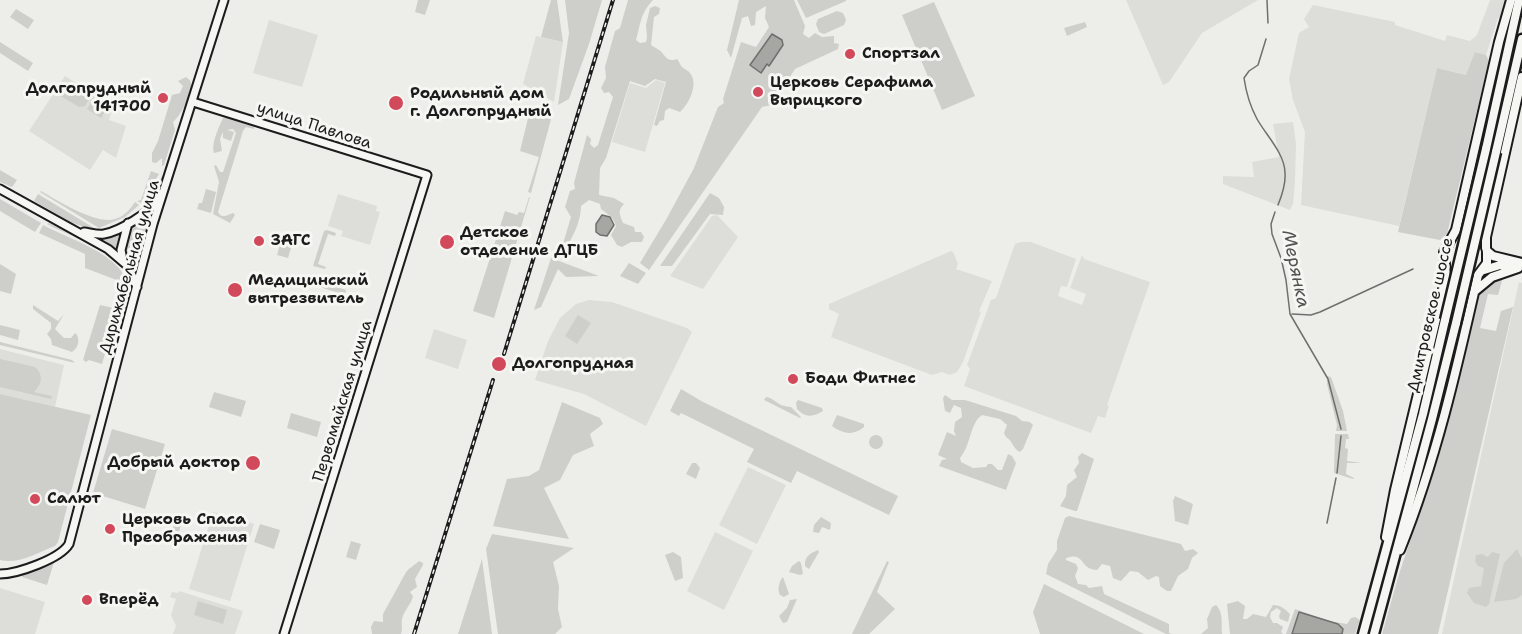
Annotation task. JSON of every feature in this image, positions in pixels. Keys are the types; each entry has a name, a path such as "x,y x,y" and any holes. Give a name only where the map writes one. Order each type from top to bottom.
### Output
{"highway":[{"name":"Дмитровское шоссе","path":"1363,634 1435,369 1519,0"},
{"name":"Дмитровское шоссе","path":"1374,634 1445,370 1522,39"}],"main road":[{"name":"Дирижабельная улица","path":"0,574 20,570 57,555 69,544 164,190 225,0"},
{"path":"1382,562 1392,501 1446,277 1444,252 1456,230 1499,42 1511,0"},
{"path":"1392,568 1414,515 1438,442 1474,293 1481,272 1487,263 1486,237 1522,77"},
{"name":"улица Павлова","path":"193,102 427,175"},
{"name":"Первомайская улица","path":"284,634 427,175"},
{"path":"0,189 102,245 123,260 131,270 137,287"},
{"path":"76,230 106,234 150,209 164,190"},
{"path":"123,260 121,250 128,223"},
{"path":"1451,240 1468,235 1479,239 1493,256 1521,267"},
{"path":"1447,267 1452,274 1462,278 1500,265 1521,267"},
{"path":"1474,293 1492,277 1521,267"}],"shaded area":[{"path":"418,0 430,0 425,15 415,12"},
{"path":"551,0 557,0 563,42 541,37"},
{"path":"565,0 602,0 569,99 558,105 569,33"},
{"path":"628,0 653,0 642,19 636,40 640,43 646,42 646,25 650,8 655,6 660,8 659,14 654,17 651,45 668,59 677,59 693,78 693,88 680,112 669,108 665,111 664,120 660,121 657,126 654,125 666,82 655,79 645,86 630,81 606,158 600,168 599,195 614,198 624,204 620,211 623,223 634,227 635,232 641,232 644,237 642,242 631,242 622,247 617,245 611,235 616,226 613,220 601,209 600,204 589,200 581,206 576,229 565,249 562,247 571,217 565,207 570,191 575,189 574,183 587,135 594,148 598,145 613,97 609,92 604,93 601,88 606,78 605,67 615,31 620,28"},
{"path":"739,0 794,0 805,26 803,34 809,38 815,33 822,37 834,36 834,43 839,44 838,49 795,69 772,105 762,107 649,270 640,263 694,168 718,107 724,103 723,99 741,42 756,47 769,27 765,18 766,6 756,12 755,25 751,26 748,16 742,18 731,58 727,50"},
{"path":"797,0 846,0 846,1 806,18"},
{"path":"1126,0 1258,0 1202,33 1169,82 1163,85"},
{"path":"1490,0 1506,0 1486,55 1475,52 1467,75 1437,68 1399,226 1301,205 1305,132 1293,100 1289,79 1299,33 1309,27 1304,19 1313,5 1395,22 1395,25 1445,41 1447,35 1470,41 1477,35"},
{"path":"934,2 975,96 942,110 902,15"},
{"path":"16,9 34,20 28,29 10,17"},
{"path":"837,11 843,13 846,20 844,25 824,34 819,32 816,24 818,19"},
{"path":"269,20 318,35 302,87 253,73"},
{"path":"1085,22 1087,27 1067,36 1064,28"},
{"path":"772,34 782,40 783,45 769,66 767,64 761,73 750,65"},
{"path":"536,36 563,42 554,102 523,84"},
{"path":"0,42 33,63 28,71 0,53"},
{"path":"1475,52 1486,55 1489,61 1447,234 1440,240 1398,232 1437,68 1466,75"},
{"path":"65,76 113,107 109,120 126,126 116,158 103,150 90,170 29,131"},
{"path":"186,77 191,83 190,93 182,111 173,122 175,130 162,166 162,158 156,163 152,162 152,153 172,95 180,93 183,86 178,81"},
{"path":"656,80 665,83 645,152 612,142 630,83 646,88"},
{"path":"69,83 111,110 110,112 106,110 101,118 87,109 92,101 89,99 85,106 79,107 56,93 62,84"},
{"path":"531,106 553,112 531,193 528,192 539,157 520,151"},
{"path":"227,117 254,127 254,129 246,127 243,131 218,212 223,216 233,213 235,215 230,223 213,214 219,182 214,166 216,165 220,172 223,172 236,133 233,129 227,130 234,132 231,141 223,138 223,132 220,139 222,151 214,153 216,135 223,118"},
{"path":"1293,122 1296,144 1295,181 1293,204 1290,210 1223,184 1223,176 1254,177 1252,162 1279,157 1273,124"},
{"path":"0,170 17,180 12,187 0,182"},
{"path":"151,171 159,174 141,203 137,201 141,200"},
{"path":"163,175 165,176 154,200 146,208 142,205"},
{"path":"206,189 216,192 211,213 197,209 199,203 202,203"},
{"path":"41,191 74,209 101,219 117,218 128,211 135,202 139,205 125,217 99,228"},
{"path":"710,193 719,198 724,207 723,215 710,214 672,266 660,266"},
{"path":"38,194 94,228 95,231 70,222 34,201"},
{"path":"338,194 377,206 376,211 380,212 370,245 341,236 343,231 328,226"},
{"path":"529,197 494,318 473,311 505,211 517,215 519,212 524,213"},
{"path":"0,199 41,223 35,232 0,211"},
{"path":"602,215 610,217 614,225 607,236 596,232 596,224"},
{"path":"717,215 738,237 703,289 670,276 712,216"},
{"path":"139,222 147,229 135,269 127,258 125,245 130,228"},
{"path":"47,224 111,254 128,274 132,287 126,274 108,255"},
{"path":"43,225 104,256 123,273 127,284 85,268 85,254 39,233"},
{"path":"123,229 118,252 96,237 109,237"},
{"path":"324,231 336,233 335,236 328,234 318,264 326,267 325,269 313,266"},
{"path":"283,234 294,238 288,258 277,255"},
{"path":"1031,242 1076,259 1067,287 1061,286 1058,296 1082,305 1086,294 1070,288 1082,255 1084,259 1150,282 1107,405 1109,406 1105,418 1098,416 1091,433 964,386 970,369 967,365 991,300 996,298 1015,244"},
{"path":"951,251 958,264 956,269 992,281 979,311 981,312 963,362 957,372 950,375 942,372 932,375 831,337 839,314 829,309 829,304"},
{"path":"551,258 599,276 566,277 558,269 541,307 534,310"},
{"path":"629,263 646,273 638,284 620,276"},
{"path":"0,264 16,274 11,294 0,291"},
{"path":"1504,274 1498,295 1488,294 1480,328 1496,331 1501,311 1513,307 1438,634 1382,634 1399,574 1441,449 1480,290 1490,280"},
{"path":"316,281 346,290 345,295 313,285"},
{"path":"1519,282 1522,283 1522,634 1442,634"},
{"path":"589,300 612,302 687,328 692,332 646,426 584,394 535,380 548,341 560,318 576,304"},
{"path":"33,305 58,321 64,314 55,329 64,338 71,338 75,333 77,335 77,346 72,352 52,345 47,334 51,329 51,323 33,309"},
{"path":"100,305 118,309 102,364 83,360"},
{"path":"578,315 591,323 577,344 565,336"},
{"path":"0,325 20,330 18,340 0,335"},
{"path":"434,329 467,340 458,369 425,358"},
{"path":"0,342 72,360 75,363 0,345"},
{"path":"0,349 64,365 55,407 0,394"},
{"path":"0,359 35,367 41,379 34,392 52,396 51,399 0,387"},
{"path":"1327,376 1331,377 1343,411 1347,431 1336,431 1337,425"},
{"path":"681,389 703,402 898,496 889,515 797,471 791,483 747,462 754,449 681,413 679,416 670,411"},
{"path":"214,392 246,401 241,417 209,407"},
{"name":"Салют","path":"0,394 91,415 58,542 55,546 14,561 0,560"},
{"path":"945,395 952,400 965,400 1016,416 1033,425 1020,452 1004,433 1007,425 1000,419 982,415 975,423 960,458 961,462 973,468 992,464 998,470 1002,470 1008,454 1012,456 1016,463 1006,490 939,466 942,460 947,459 938,455 947,432 956,436 955,422 962,417 961,408 954,405 950,413 945,411 943,398"},
{"path":"766,397 791,407 801,417 764,400"},
{"path":"798,400 822,408 823,411 812,415 803,414 797,409"},
{"path":"562,402 600,418 603,424 590,434 594,446 573,455 560,480 544,488 569,539 493,526 507,479 529,476 539,470"},
{"path":"291,413 321,422 317,437 287,428"},
{"path":"837,415 864,424 864,427 852,433 840,431 832,426"},
{"path":"112,429 165,444 145,509 93,493"},
{"path":"1335,434 1348,434 1349,439 1346,439 1345,448 1348,449 1347,461 1362,463 1347,463 1346,474 1353,479 1334,473"},
{"path":"876,435 881,437 883,442 881,447 876,449 871,447 869,442 871,437"},
{"path":"1082,453 1094,459 1077,511 1075,511 1060,506 1066,496 1067,485 1077,477 1074,470 1079,463 1078,457"},
{"path":"692,463 696,463 700,468 696,479 686,474"},
{"path":"748,467 786,485 757,544 719,525"},
{"path":"1175,496 1193,504 1188,525 1175,521 1173,501"},
{"path":"213,512 254,524 230,601 189,589"},
{"path":"1069,516 1181,544 1185,551 1193,549 1198,553 1192,558 1188,569 1178,576 1171,591 1160,586 1159,577 1156,576 1148,580 1138,572 1130,571 1121,581 1113,578 1110,566 1102,564 1097,570 1091,569 1079,558 1072,556 1066,558 1078,568 1075,576 1078,584 1089,588 1102,586 1104,594 1169,624 1169,633 1172,634 1166,634 1046,574 1048,564 1057,550 1057,541 1065,518"},
{"path":"821,517 831,523 830,530 822,527 819,533 813,532 814,525"},
{"path":"175,520 182,522 175,545 169,543"},
{"path":"260,524 280,530 274,549 254,542"},
{"path":"715,532 753,551 724,610 687,591"},
{"path":"492,534 574,548 553,562 559,586 558,609 562,627 555,634 498,634 486,549"},
{"path":"351,541 361,544 356,560 346,557"},
{"path":"1517,549 1522,559 1522,595 1516,599 1494,602 1504,563"},
{"path":"818,550 809,569 805,566 807,557"},
{"path":"673,552 681,557 683,578 675,581 665,555"},
{"path":"1492,552 1500,554 1489,604 1486,607 1474,603 1467,593 1469,588 1481,586 1484,568 1478,566 1475,561 1476,555 1482,554 1488,557"},
{"path":"482,559 492,634 458,634"},
{"path":"419,561 423,565 415,579 417,587 410,592 413,596 403,616 401,634 372,634 371,627 374,621 383,622 383,614 405,574"},
{"path":"799,561 803,574 789,572 792,566"},
{"path":"887,561 889,562 877,592 895,609 869,634 852,634"},
{"path":"54,562 47,585 22,577 22,575"},
{"path":"783,577 789,594 784,597 779,591"},
{"path":"1044,584 1144,634 1040,634 1033,612"},
{"path":"0,588 45,602 35,634 0,634"},
{"path":"179,591 243,611 235,634 173,634 176,626 171,615 176,599 170,597 172,592 178,593"},
{"path":"797,599 787,622 783,623 779,616 787,608 790,600"},
{"path":"198,601 227,610 223,624 194,615"},
{"path":"1238,601 1245,606 1243,619 1253,614 1266,617 1273,605 1285,609 1290,614 1288,622 1280,619 1281,611 1277,608 1271,612 1270,617 1273,623 1283,627 1281,632 1283,634 1230,634 1227,604"},
{"path":"1216,605 1221,615 1222,634 1201,634 1208,628 1207,619 1212,607"},
{"path":"1295,609 1329,621 1347,624 1351,618 1355,617 1360,620 1355,634 1342,634 1343,629 1338,624 1299,612 1292,634 1286,634"},
{"path":"1299,612 1338,624 1343,629 1342,634 1292,634"}],"waterway":[{"name":"Мерянка","path":"1267,0 1268,23"},
{"name":"Мерянка","path":"1266,39 1258,65 1244,78 1255,114 1279,152 1284,166 1284,185 1278,205"},
{"name":"Мерянка","path":"1275,212 1271,224 1272,234 1286,280 1290,314 1328,379 1341,429"},
{"path":"1292,314 1311,315 1320,312 1413,269"},
{"name":"Мерянка","path":"1337,473 1341,436"},
{"name":"Мерянка","path":"1327,523 1336,478"}],"railway":[{"path":"504,354 613,0"},
{"path":"414,634 493,380"}],"place":[{"name":"Спортзал","path":"850,54"},
{"name":"Церковь Серафима Вырицкого","path":"758,92"},
{"name":"Долгопрудный 141700","path":"163,98"},
{"name":"Родильный дом г. Долгопрудный","path":"396,103"},
{"name":"ЗАГС","path":"259,241"},
{"name":"Детское отделение ДГЦБ","path":"447,242"},
{"name":"Медицинский вытрезвитель","path":"235,290"},
{"name":"Долгопрудная","path":"499,364"},
{"name":"Боди Фитнес","path":"793,379"},
{"name":"Добрый доктор","path":"253,463"},
{"name":"Салют","path":"35,499"},
{"name":"Церковь Спаса Преображения","path":"110,529"},
{"name":"Вперёд","path":"87,600"}]}
